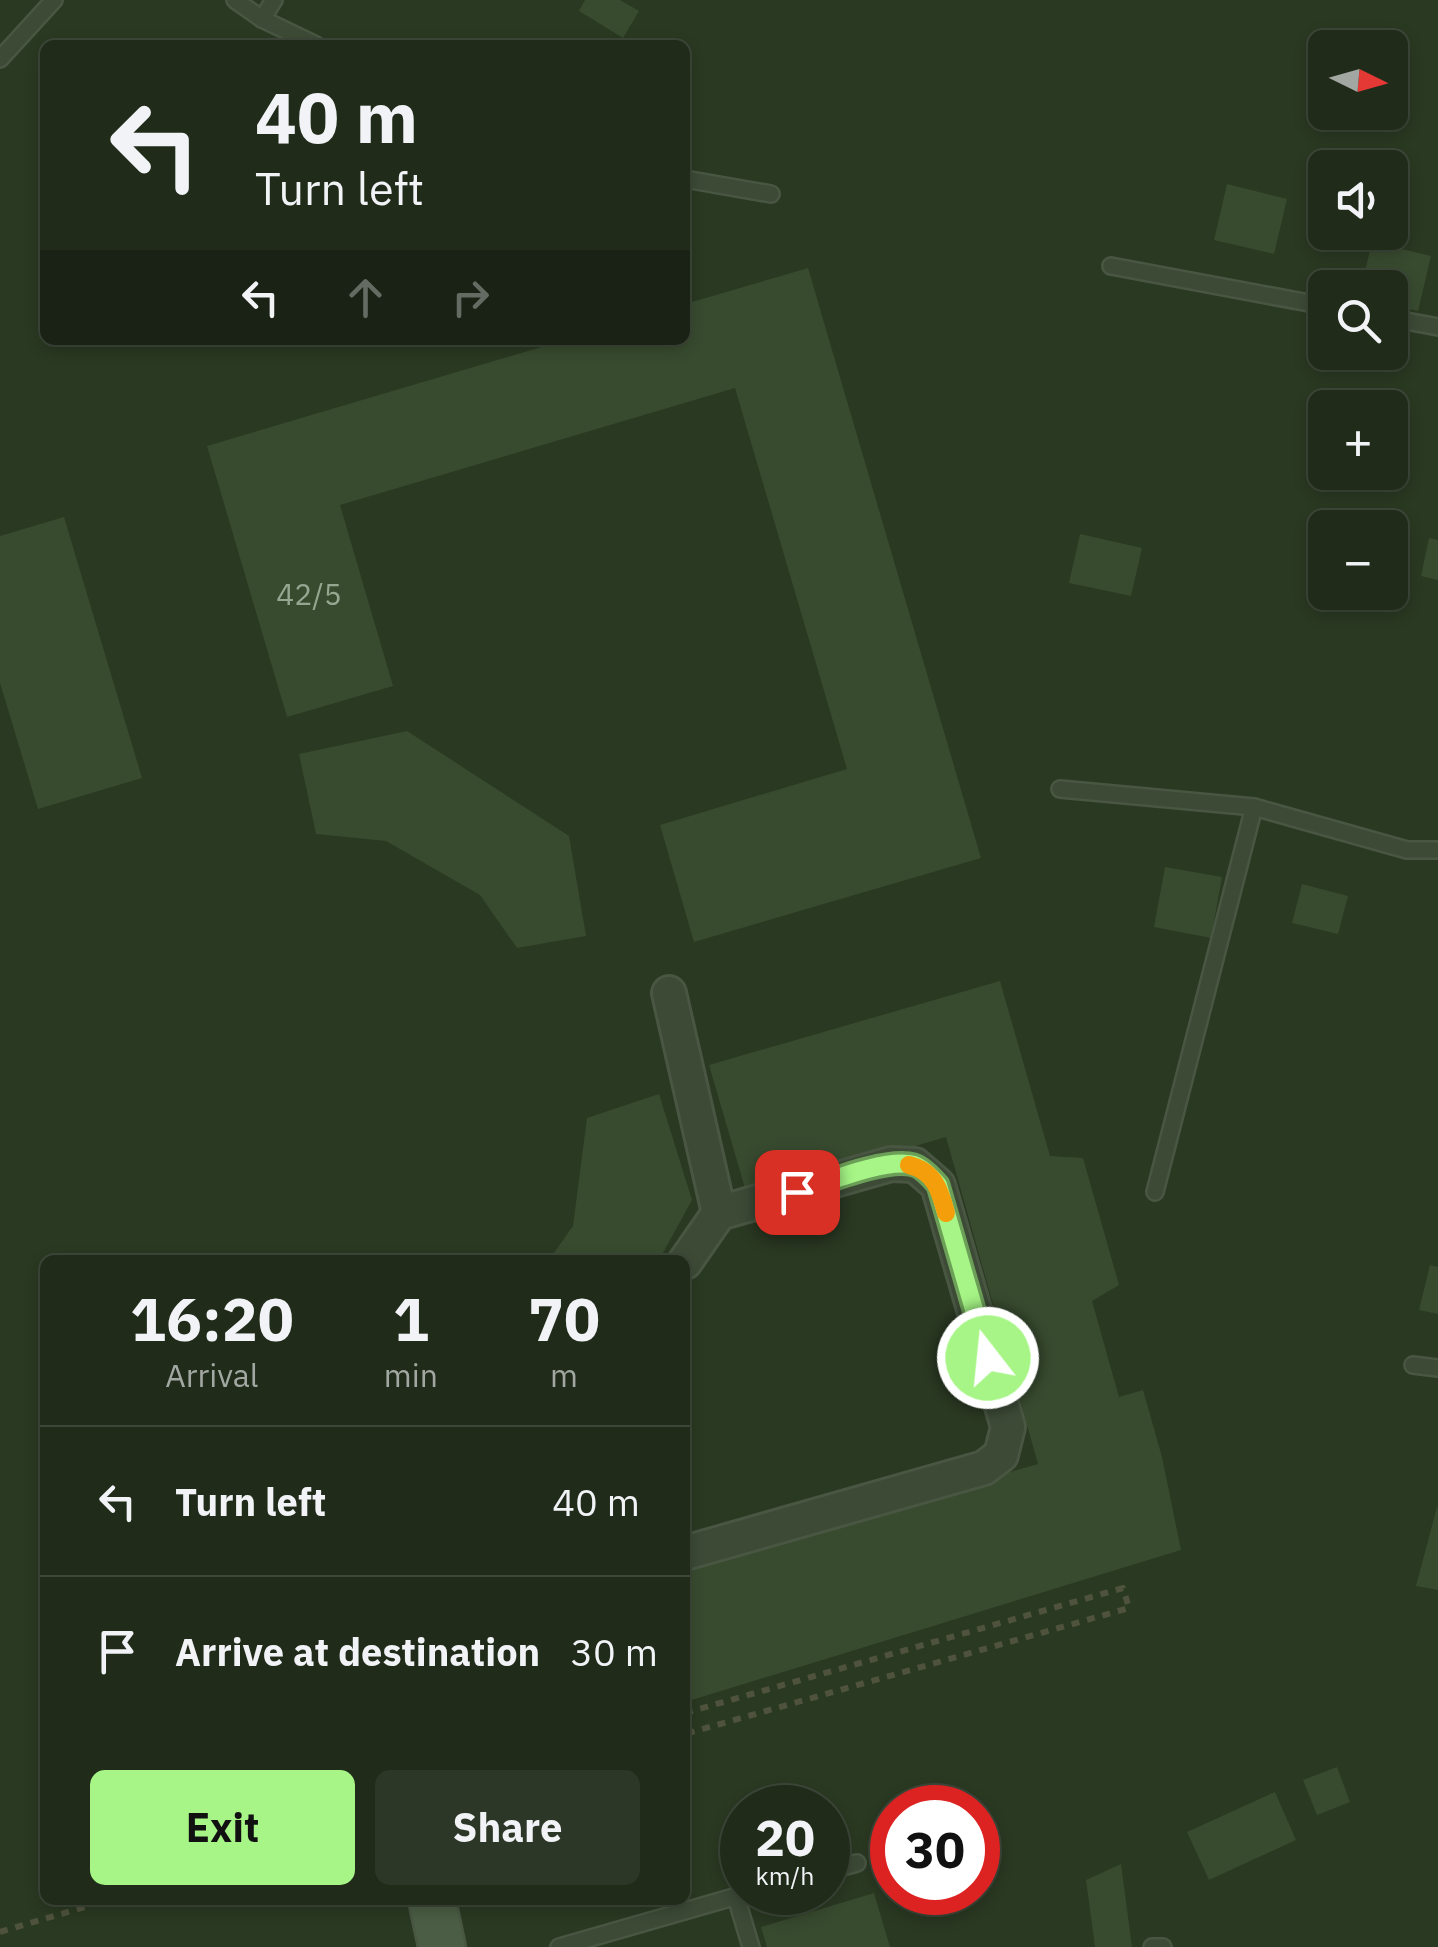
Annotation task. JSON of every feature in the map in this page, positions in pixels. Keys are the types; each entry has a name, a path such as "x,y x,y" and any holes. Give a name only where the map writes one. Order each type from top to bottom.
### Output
{"main road":[{"path":"433,1905 442,1947"}],"street":[{"path":"669,993 719,1214"},
{"path":"690,1255 719,1214 891,1164 915,1165 938,1185 1008,1427 1001,1455 984,1468 690,1552"}],"lane":[{"path":"0,59 54,0"},
{"path":"235,0 262,19 306,40"},
{"path":"262,19 274,0"},
{"path":"690,180 771,194"},
{"path":"1111,266 1308,303"},
{"path":"1408,321 1438,326"},
{"path":"1060,790 1254,807 1408,850 1438,850"},
{"path":"1155,1192 1254,807"},
{"path":"1413,1365 1438,1368"},
{"path":"850,1865 857,1863"},
{"path":"569,1946 720,1902"},
{"path":"747,1915 752,1947"},
{"path":"1152,1947 1163,1947"}],"path":[{"path":"690,1712 1123,1588 1129,1608 690,1733"},
{"path":"0,1932 91,1905"}],"building":[{"path":"585,0 620,0 639,11 623,38 579,11"},
{"path":"1227,184 1287,199 1274,254 1214,240"},
{"path":"1370,250 1406,250 1431,256 1418,311 1408,309 1408,270 1365,270"},
{"path":"808,268 981,858 694,942 660,825 847,769 735,388 340,505 393,686 287,717 207,446 548,345 690,345 690,303"},
{"path":"64,517 142,778 38,809 0,683 0,536"},
{"path":"1080,534 1142,548 1131,596 1069,583"},
{"path":"1429,538 1438,540 1438,580 1421,576"},
{"path":"407,731 569,836 586,936 517,948 480,895 386,841 316,834 299,754"},
{"path":"1165,867 1222,877 1211,938 1154,927"},
{"path":"1302,884 1348,896 1338,934 1292,923"},
{"path":"1000,981 1050,1156 1083,1158 1119,1285 1092,1301 1119,1397 1143,1390 1162,1457 1181,1550 690,1700 690,1564 1038,1464 946,1137 747,1195 709,1065"},
{"path":"659,1094 692,1200 662,1255 553,1255 573,1226 587,1118"},
{"path":"1430,1265 1438,1267 1438,1314 1419,1310"},
{"path":"1438,1507 1438,1590 1416,1586"},
{"path":"1337,1767 1350,1802 1317,1815 1303,1780"},
{"path":"1275,1792 1296,1840 1209,1880 1187,1832"},
{"path":"1121,1864 1132,1947 1095,1947 1086,1880"},
{"path":"870,1894 870,1915 881,1915 890,1947 767,1947 761,1927 801,1915 850,1915 850,1900"}],"slow traffic":[{"path":"909,1165 915,1165 938,1185 946,1213"}],"route":[{"path":"797,1192 891,1164 915,1165 926,1174 938,1185 988,1358"}]}
